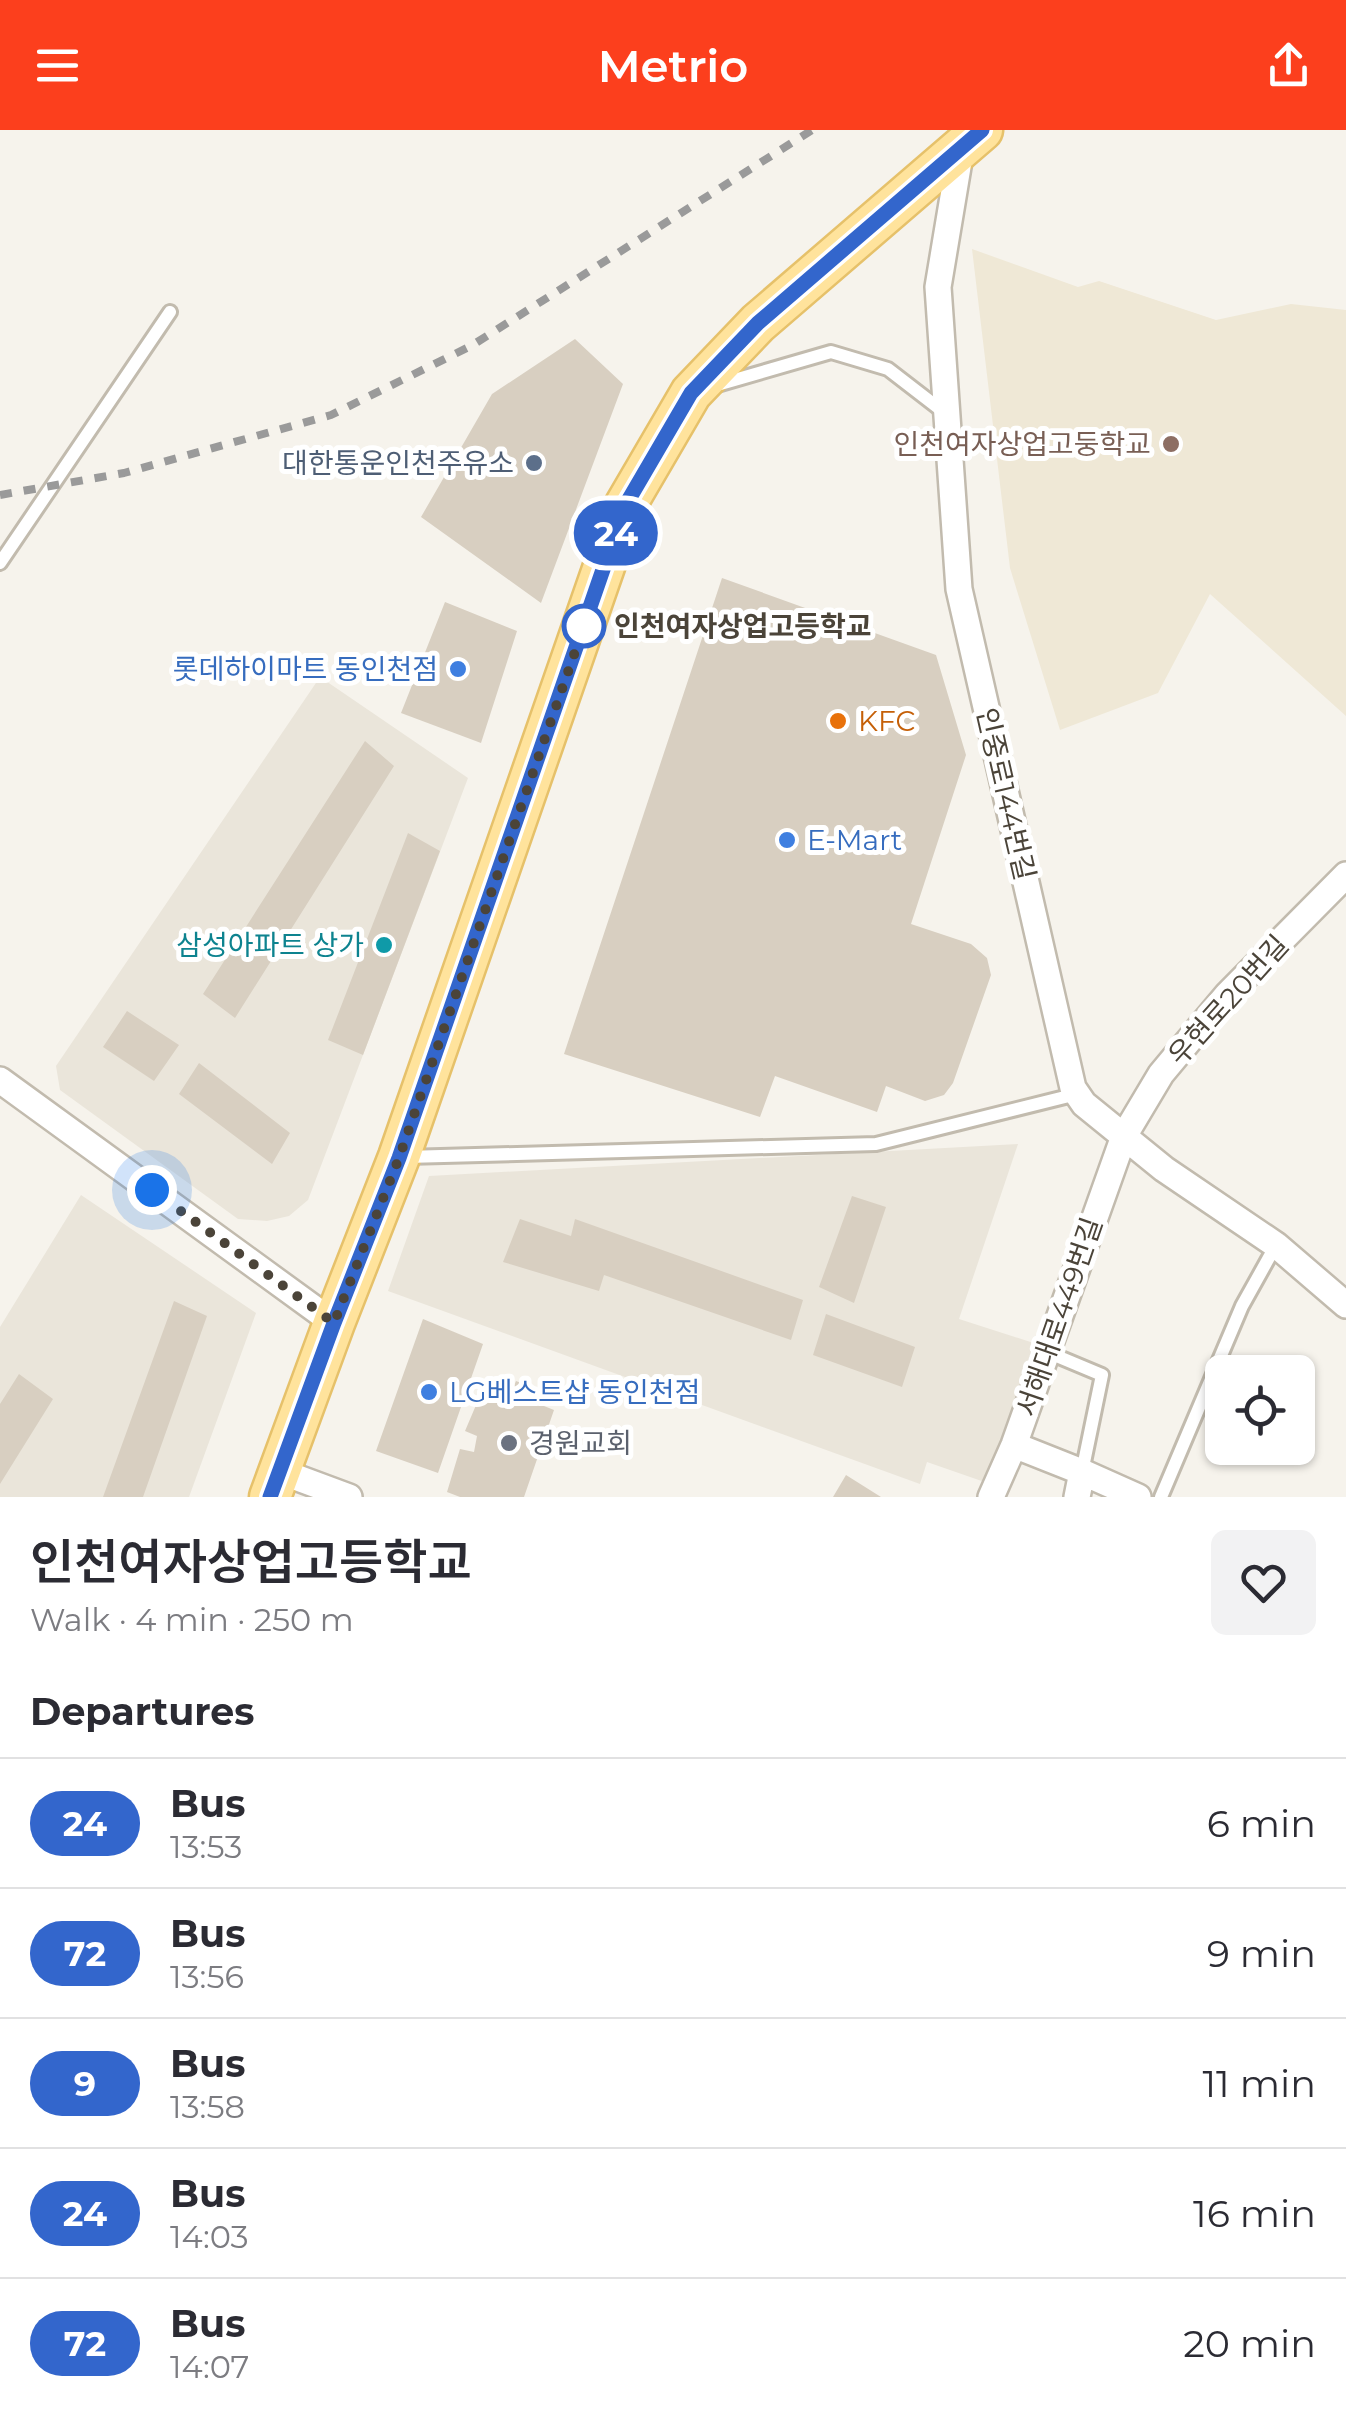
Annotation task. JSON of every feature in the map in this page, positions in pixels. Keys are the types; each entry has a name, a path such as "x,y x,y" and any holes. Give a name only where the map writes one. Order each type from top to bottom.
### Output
{"main road":[{"path":"275,1484 399,1158 625,506 691,393 758,323 971,140"}],"street":[{"name":"인중로144번길","path":"971,140 938,287 959,589 1077,1094"},
{"name":"우현로20번길","path":"1124,1136 1160,1074 1227,995 1346,874"},
{"path":"0,1080 334,1323"},
{"path":"1077,1094 1084,1104 1164,1169 1276,1245 1346,1305"},
{"name":"서해대로449번길","path":"991,1497 1014,1446 1124,1136"},
{"path":"1014,1446 1080,1484 1138,1497"},
{"path":"275,1484 349,1497"}],"lane":[{"path":"0,562 170,312"},
{"path":"691,393 831,352 888,369 946,414"},
{"path":"399,1158 876,1144 1077,1094"},
{"path":"1161,1497 1242,1306 1276,1245"},
{"path":"1047,1352 1102,1375 1080,1484"}],"shaded area":[{"name":"인천여자상업고둥학교","path":"972,249 1078,287 1099,281 1216,320 1291,304 1346,310 1346,716 1210,594 1158,693 1060,730 1010,568"},
{"path":"320,677 468,778 308,1200 289,1216 267,1221 238,1219 60,1090 56,1066"},
{"path":"1018,1144 959,1319 1049,1348 996,1486 927,1462 920,1484 388,1291 429,1176"},
{"path":"81,1195 256,1313 189,1497 0,1497 0,1327"}],"building":[{"path":"575,339 623,384 541,603 421,517 492,394"},
{"name":"E-Mart","path":"722,578 936,655 966,755 911,924 971,944 987,958 991,975 953,1083 944,1095 925,1101 886,1086 877,1112 775,1076 760,1117 564,1054"},
{"path":"445,602 517,631 481,743 401,713"},
{"path":"365,741 394,766 235,1018 203,994"},
{"name":"삼성아파트 상가","path":"408,833 440,851 363,1055 328,1040"},
{"path":"127,1011 179,1045 154,1081 103,1047"},
{"path":"199,1063 290,1133 272,1164 179,1094"},
{"path":"852,1196 886,1207 854,1303 819,1287"},
{"path":"520,1219 571,1236 575,1219 803,1300 791,1340 604,1275 599,1291 503,1262"},
{"path":"174,1301 207,1316 143,1497 103,1497"},
{"path":"826,1314 915,1347 902,1387 813,1355"},
{"path":"423,1319 483,1344 438,1473 376,1451"},
{"path":"19,1374 53,1399 0,1484 0,1404"},
{"name":"경원교회","path":"516,1381 539,1390 534,1402 554,1410 524,1497 460,1497 447,1492 460,1449 474,1452 477,1436 465,1431 485,1384 511,1393"},
{"path":"846,1475 881,1497 833,1497"}],"railway":[{"path":"0,495 124,473 331,415 471,346 812,130"}],"bus line":[{"name":"24","path":"270,1497 399,1158 625,506 691,393 758,323 982,130"}],"place":[{"name":"인천여자상업고둥학교","path":"1171,444"},
{"name":"대한통운인천주유소","path":"534,463"},
{"name":"인천여자상업고등학교","path":"584,626"},
{"name":"롯데하이마트 동인천점","path":"458,669"},
{"name":"KFC","path":"838,721"},
{"name":"E-Mart","path":"787,840"},
{"name":"삼성아파트 상가","path":"384,945"},
{"name":"LG베스트샵 동인천점","path":"429,1392"},
{"name":"경원교회","path":"509,1443"}],"route":[{"path":"152,1190 334,1323 399,1158 584,626"}]}
